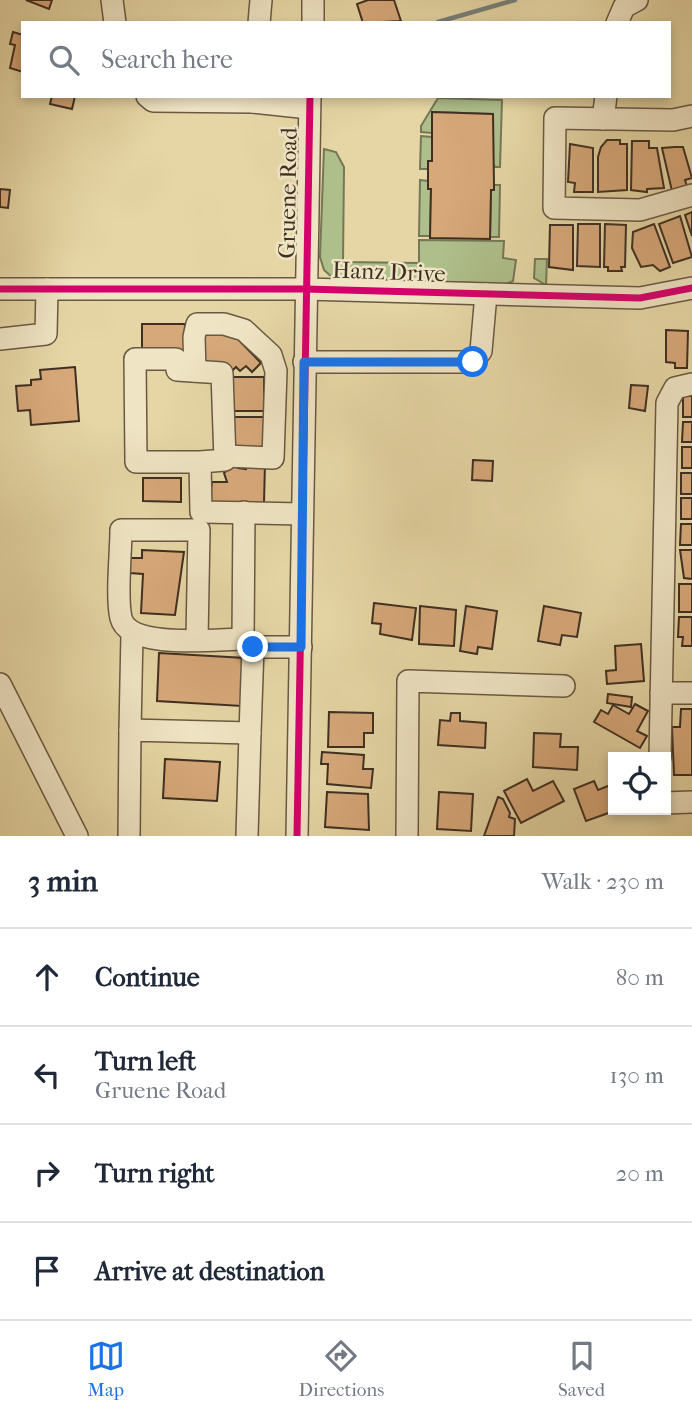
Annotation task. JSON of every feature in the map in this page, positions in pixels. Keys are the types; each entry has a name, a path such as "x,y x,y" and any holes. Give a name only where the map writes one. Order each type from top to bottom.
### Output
{"street":[{"path":"112,0 115,21"},
{"path":"259,21 261,0"},
{"path":"313,0 313,21"},
{"path":"618,21 624,7 638,0"},
{"path":"149,98 153,101 253,99 309,102"},
{"path":"603,119 606,98"},
{"name":"Gruene Road","path":"297,836 309,102"},
{"path":"692,116 673,120 555,118 554,208 640,210 692,195"},
{"name":"Hanz Drive","path":"0,289 304,289 640,298 692,288"},
{"path":"0,339 46,334 47,289"},
{"path":"304,362 473,362 481,351 486,294"},
{"path":"195,371 194,337 197,324 223,324 244,330 271,355 276,371 273,458 225,456"},
{"path":"135,359 176,359 177,370 222,373 225,456 225,460 200,462 136,461 135,359"},
{"path":"660,752 667,403 675,388 692,384"},
{"path":"200,462 201,512 302,514"},
{"path":"244,512 250,733 247,836"},
{"path":"197,639 199,530 121,530 121,619 132,634 149,639 197,639 301,647"},
{"path":"129,836 132,634"},
{"path":"407,836 408,681 564,686"},
{"path":"0,684 77,836"},
{"path":"662,693 692,693"},
{"path":"130,730 250,733"},
{"path":"671,803 692,802"}],"green space":[{"path":"438,98 502,100 500,167 495,167 492,162 492,114 433,112 432,133 421,132 421,126"},
{"path":"421,136 432,137 432,161 428,162 428,169 420,169"},
{"path":"324,149 336,152 344,167 343,262 419,263 419,240 504,241 503,258 516,260 513,281 506,284 333,278 324,270 320,257"},
{"path":"420,180 428,181 428,189 431,189 430,236 419,236"},
{"path":"494,185 500,185 499,237 490,237 491,190"},
{"path":"535,259 547,259 546,285 534,278"}],"building":[{"path":"26,0 52,0 49,9"},
{"path":"368,0 394,0 401,21 362,21 357,4"},
{"path":"13,32 21,34 21,71 10,68 15,45 10,44"},
{"path":"52,98 75,98 72,109 50,104"},
{"path":"432,112 493,114 494,190 491,190 490,239 430,238 431,189 428,189 428,161 432,161"},
{"path":"607,140 620,140 620,144 627,144 627,190 598,192 598,157"},
{"path":"632,141 649,141 649,148 657,148 664,188 647,189 647,192 631,190"},
{"path":"570,144 593,148 593,192 574,192 575,183 568,182"},
{"path":"683,147 692,178 685,180 687,187 672,191 662,148"},
{"path":"0,189 10,190 8,208 0,207"},
{"path":"692,212 692,236 685,215"},
{"path":"680,216 692,257 673,263 659,224"},
{"path":"578,224 600,224 600,267 577,266"},
{"path":"605,224 626,225 625,267 621,267 622,271 608,271 608,267 604,267"},
{"path":"654,224 670,267 660,271 653,265 641,267 632,248 633,232"},
{"path":"550,225 573,225 573,270 549,267"},
{"path":"142,324 185,324 184,353 142,353"},
{"path":"666,330 688,331 687,368 675,368 675,363 666,362"},
{"path":"200,333 232,333 261,363 252,372 246,366 240,371 236,367 230,373 220,362 200,363"},
{"path":"75,367 79,421 31,425 30,410 18,411 16,386 31,385 31,380 41,379 40,370"},
{"path":"231,377 264,377 264,411 231,411"},
{"path":"631,385 648,386 645,411 629,408"},
{"path":"683,396 692,396 692,417 683,417"},
{"path":"229,417 264,417 264,447 229,447"},
{"path":"683,422 692,422 692,442 682,442"},
{"path":"682,447 692,447 692,468 682,468"},
{"path":"473,460 493,461 492,481 472,480"},
{"path":"246,463 265,463 264,503 208,502 212,482 227,482 224,473 234,464 238,468 246,469"},
{"path":"681,473 692,473 692,494 681,494"},
{"path":"143,478 181,478 181,502 143,501"},
{"path":"681,498 692,498 692,519 681,519"},
{"path":"681,524 692,524 692,545 680,545"},
{"path":"142,550 184,552 175,615 141,613 143,574 130,573 130,558 142,558"},
{"path":"680,550 692,550 692,579 684,578"},
{"path":"679,584 692,584 692,612 679,612"},
{"path":"374,603 416,608 412,640 380,634 381,624 372,623"},
{"path":"420,606 456,610 454,646 419,644"},
{"path":"466,606 497,611 492,649 478,647 477,654 460,651"},
{"path":"544,606 581,613 577,637 562,635 560,645 538,641"},
{"path":"679,617 692,617 692,646 682,646 683,637 678,637"},
{"path":"641,644 644,681 607,684 606,671 616,670 615,646"},
{"path":"159,653 245,658 242,706 157,701"},
{"path":"608,694 632,697 631,707 607,703"},
{"path":"635,704 648,711 637,731 647,736 640,748 594,722 601,710 608,714 613,705 629,714"},
{"path":"681,709 692,709 692,775 674,775 672,727 680,727"},
{"path":"329,712 373,713 373,733 364,733 364,747 328,747"},
{"path":"451,713 460,713 460,721 486,723 485,748 438,745 440,720 450,721"},
{"path":"534,733 561,734 560,747 578,747 577,770 533,767"},
{"path":"322,752 364,755 363,769 373,769 371,788 327,784 328,764 321,764"},
{"path":"165,759 220,762 217,801 163,798"},
{"path":"527,779 533,791 553,781 564,801 521,823 504,791"},
{"path":"594,781 598,790 608,786 608,813 586,821 574,789"},
{"path":"327,792 368,794 369,830 325,827"},
{"path":"439,792 473,794 471,831 437,829"},
{"path":"498,797 503,799 510,813 509,817 515,819 514,836 484,836"}],"waterway":[{"path":"442,21 515,0"}],"cycle path":[{"path":"297,836 310,98"},
{"path":"0,289 305,289 640,298 692,288"}],"route":[{"path":"253,647 301,647 304,362 473,362"}]}
